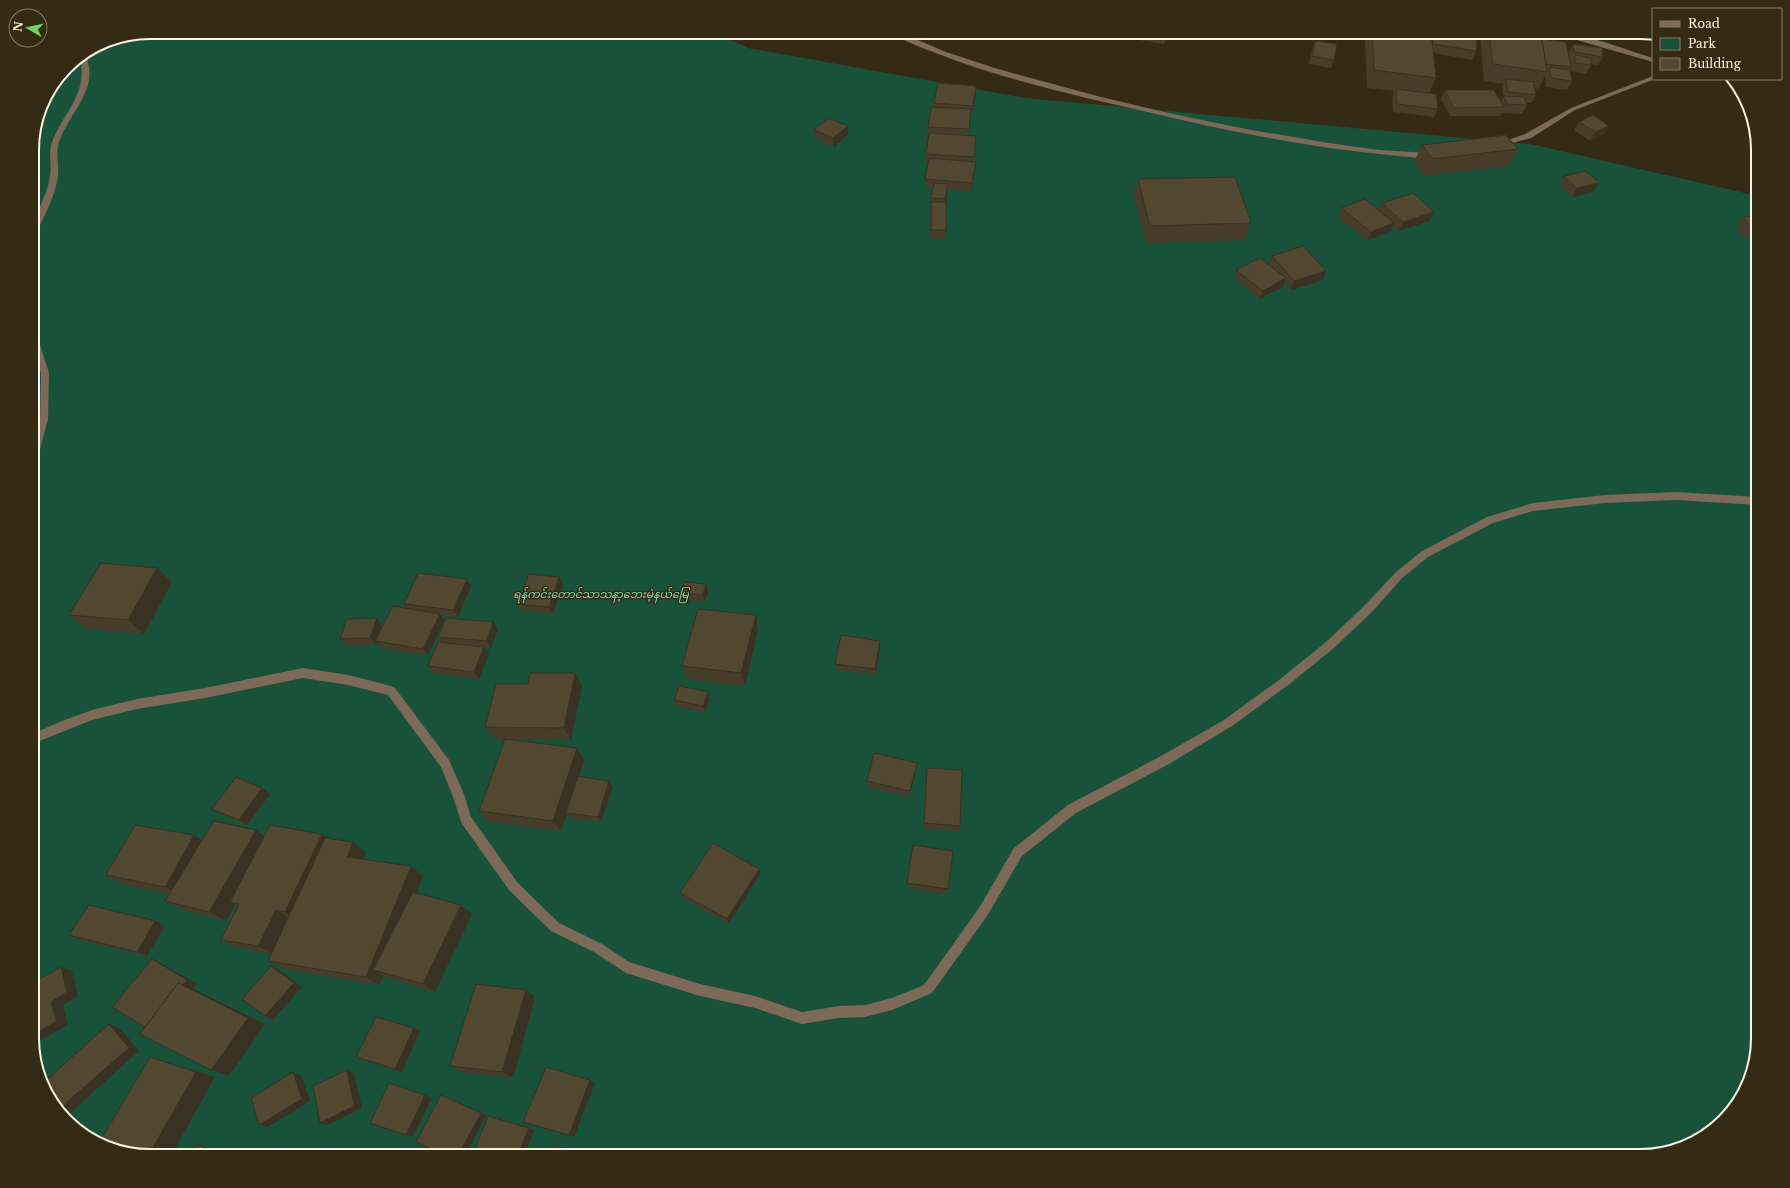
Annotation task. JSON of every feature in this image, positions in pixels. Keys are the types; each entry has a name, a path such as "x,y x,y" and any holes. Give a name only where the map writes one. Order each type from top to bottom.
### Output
{"street":[{"path":"909,39 926,47 1001,72 1182,119 1345,148 1405,155 1439,154"},
{"path":"1583,39 1652,60"},
{"path":"39,217 50,191 54,176 54,148 56,140 81,95 86,81 87,68 84,60"},
{"path":"1490,147 1528,136 1573,110 1652,78"},
{"path":"39,354 45,373 44,419 39,436"},
{"path":"39,736 79,719 137,704 205,693 303,673 348,680 391,691 445,764 458,794 466,820 513,886 556,927 598,948 626,967 700,990 755,1002 802,1018 839,1012 865,1012 892,1004 928,989 983,912 1018,852 1072,809 1165,760 1228,723 1283,683 1330,645 1369,608 1399,575 1425,554 1490,520 1533,507 1604,499 1676,496 1751,501"}],"green space":[{"name":"ရန်ကင်းတောင်သာသနာ့ဘေးမဲ့နယ်မြေ","path":"143,39 728,39 748,48 1025,98 1530,144 1751,194 1751,1038 1747,1067 1743,1080 1736,1094 1723,1111 1708,1126 1696,1134 1682,1141 1669,1145 1640,1149 143,1149 114,1143 101,1138 88,1130 62,1106 54,1094 47,1080 43,1067 39,1045 39,143 43,121 47,108 54,94 62,82 82,62 94,54 108,47 121,43"}],"building":[{"path":"1372,39 1432,39 1436,78 1374,70"},
{"path":"1432,39 1477,39 1476,51 1433,44"},
{"path":"1490,39 1542,39 1547,72 1493,64"},
{"path":"1542,39 1566,42 1571,67 1546,64"},
{"path":"1315,41 1337,44 1334,60 1312,56"},
{"path":"1573,44 1602,48 1603,57 1574,52"},
{"path":"1575,55 1591,58 1591,65 1575,63"},
{"path":"1549,67 1570,70 1572,81 1551,78"},
{"path":"1506,79 1533,82 1536,95 1508,92"},
{"path":"938,83 976,86 973,106 934,103"},
{"path":"1396,89 1436,94 1438,109 1397,104"},
{"path":"1445,90 1494,90 1504,107 1454,108"},
{"path":"1503,96 1524,97 1527,105 1507,104"},
{"path":"931,107 971,109 969,129 928,127"},
{"path":"1593,115 1609,126 1595,132 1579,122"},
{"path":"828,118 848,126 833,138 814,130"},
{"path":"929,133 976,136 974,157 926,154"},
{"path":"1506,135 1518,149 1433,159 1422,145"},
{"path":"929,158 976,162 972,183 925,179"},
{"path":"1586,171 1599,183 1577,188 1564,176"},
{"path":"1235,177 1251,223 1150,226 1138,179"},
{"path":"934,183 948,184 945,199 931,198"},
{"path":"1413,193 1434,212 1403,222 1382,203"},
{"path":"1365,199 1394,223 1371,232 1341,208"},
{"path":"931,202 946,202 946,230 931,230"},
{"path":"1744,216 1751,216 1750,229"},
{"path":"1303,246 1326,271 1294,281 1272,256"},
{"path":"1260,258 1286,278 1263,291 1236,270"},
{"path":"101,563 157,568 128,620 69,615"},
{"path":"418,573 467,579 453,610 404,604"},
{"path":"529,574 559,577 549,607 518,604"},
{"path":"684,582 706,584 703,595 681,593"},
{"path":"393,606 440,614 423,649 375,641"},
{"path":"698,609 756,615 741,673 682,666"},
{"path":"377,618 370,638 340,639 347,619"},
{"path":"446,618 493,622 487,641 438,637"},
{"path":"841,635 880,641 875,669 835,664"},
{"path":"438,642 484,647 474,672 428,666"},
{"path":"530,673 575,673 564,728 485,727 496,684 528,684"},
{"path":"679,686 708,692 703,706 674,700"},
{"path":"505,739 577,748 553,821 479,811"},
{"path":"874,753 917,763 910,791 867,781"},
{"path":"927,768 962,770 960,826 924,823"},
{"path":"578,776 609,781 598,817 566,813"},
{"path":"236,777 262,788 239,820 212,809"},
{"path":"214,821 256,830 209,912 165,901"},
{"path":"135,825 194,835 165,887 106,875"},
{"path":"270,825 322,834 285,912 276,910 258,946 221,940 239,904 230,902"},
{"path":"325,838 353,842 347,857 411,866 366,977 268,961"},
{"path":"713,843 759,869 727,919 680,893"},
{"path":"913,845 953,851 948,889 907,883"},
{"path":"413,892 461,905 423,984 373,970"},
{"path":"89,905 155,921 137,952 69,935"},
{"path":"152,959 187,980 183,985 178,983 145,1027 112,1007"},
{"path":"271,966 294,983 265,1016 242,999"},
{"path":"61,967 67,992 51,1002 57,1021 39,1031 39,979"},
{"path":"178,983 248,1018 211,1070 140,1034"},
{"path":"476,984 526,990 502,1072 450,1066"},
{"path":"376,1017 414,1028 395,1069 356,1057"},
{"path":"109,1024 129,1048 62,1106 47,1080"},
{"path":"150,1057 196,1072 152,1149 128,1147 102,1138"},
{"path":"546,1067 590,1080 569,1135 523,1122"},
{"path":"347,1070 354,1106 320,1123 313,1086"},
{"path":"293,1072 302,1099 259,1125 251,1098"},
{"path":"389,1083 425,1095 406,1135 370,1123"},
{"path":"441,1095 481,1113 462,1149 432,1149 416,1142"},
{"path":"488,1116 529,1128 520,1149 475,1149"},
{"path":"197,1145 208,1149 194,1149"},
{"path":"554,1146 564,1149 553,1149"}]}
